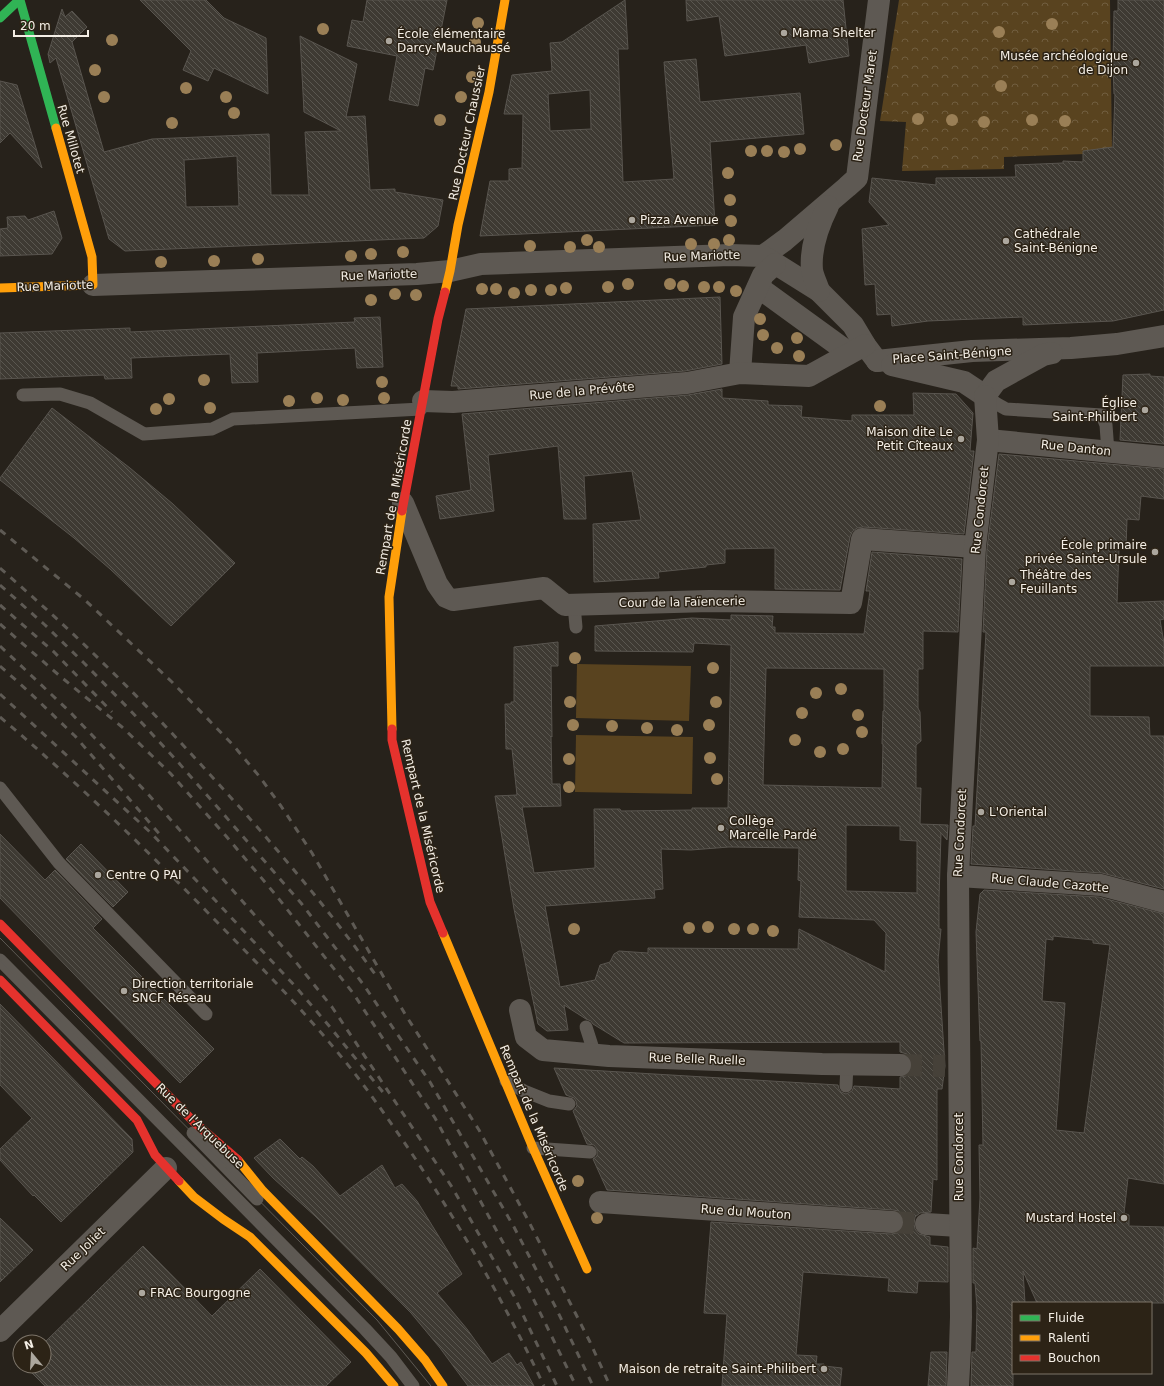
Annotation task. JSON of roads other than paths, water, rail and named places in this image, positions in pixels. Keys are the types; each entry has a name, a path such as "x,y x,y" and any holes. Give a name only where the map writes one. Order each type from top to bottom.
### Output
{"main road":[{"path":"0,18 19,0"},
{"name":"Rue Millotet","path":"19,0 92,257 93,285"},
{"name":"Rue Docteur Chaussier","path":"450,271 458,225 489,92 505,0"},
{"name":"Rempart de la Miséricorde","path":"450,271 438,319 403,503 389,597 392,740 430,902 533,1148 587,1269"},
{"name":"Rue Mariotte","path":"0,288 93,285"},
{"name":"Rue de l'Arquebuse","path":"0,924 194,1122 235,1156 263,1191 398,1329 425,1360 443,1386"},
{"path":"0,980 137,1120 155,1155 166,1168 194,1196 223,1219 250,1237 366,1353 394,1386"}],"street":[{"name":"Rue Docteur Maret","path":"765,258 848,188 857,178 880,0"},
{"name":"Rue Docteur Maret","path":"819,291 812,271 815,239 819,226 831,202"},
{"name":"Rue Mariotte","path":"93,285 417,274 450,271 481,264 730,255 765,258"},
{"path":"740,373 744,317 763,275 765,258 819,291 853,325 864,353"},
{"path":"758,287 864,353 964,382 985,396"},
{"name":"Place Saint-Bénigne","path":"740,373 809,376 864,353 1071,348 1118,344 1164,336"},
{"name":"Place Saint-Bénigne","path":"985,396 996,381 1044,356 1071,348"},
{"name":"Rue de la Prévôte","path":"422,405 680,383 740,373"},
{"name":"Rue Condorcet","path":"958,1386 960,1349 959,1226 952,1066 958,876 975,547 988,440 985,396"},
{"name":"Rue Danton","path":"988,440 1164,457"},
{"name":"Cour de la Faïencerie","path":"403,503 437,584 446,597 453,600 544,588 564,605 710,601 851,603 862,539 975,547"},
{"name":"Rue Claude Cazotte","path":"958,876 1101,885 1164,902"},
{"name":"Rue Belle Ruelle","path":"520,1010 526,1037 543,1050 595,1055 900,1065"},
{"name":"Rue Joliet","path":"0,1331 166,1168"},
{"name":"Rue du Mouton","path":"613,1199 892,1222"},
{"path":"926,1224 959,1226"}],"lane":[{"path":"0,30 7,23 19,0"},
{"path":"23,395 60,394 90,402 144,434 212,429 233,419 422,405"},
{"path":"985,396 1006,409 1102,415 1106,425 1108,452"},
{"path":"574,605 576,627"},
{"path":"0,788 59,863 206,1014"},
{"name":"Rue de l'Arquebuse","path":"0,938 377,1320 431,1386"},
{"name":"Rue de l'Arquebuse","path":"0,960 365,1329 391,1357 413,1386"},
{"path":"586,1027 595,1055"},
{"path":"846,1086 847,1064"},
{"path":"504,1080 524,1091 549,1101 569,1104"},
{"path":"533,1148 590,1152"}],"tunnel":[{"path":"900,1065 945,1066"},
{"path":"892,1222 926,1224"}],"tram line":[{"path":"0,938 377,1320 431,1386"},
{"path":"0,960 365,1329 391,1357 413,1386"}],"railway":[{"path":"0,530 85,600 172,682 233,745 259,776 281,806 312,853 405,1014 479,1130 528,1220 590,1342 610,1386"},
{"path":"0,568 90,650 191,754 243,811 295,872 329,913 377,977"},
{"path":"0,585 45,625 84,663 178,762 301,903 363,984 430,1082 514,1227 556,1308 593,1386"},
{"path":"0,605 54,652 112,712"},
{"path":"0,624 122,727 170,773 275,894 353,993 435,1118 529,1290 576,1386"},
{"path":"0,646 70,712 148,794 295,961 332,1007 452,1187 514,1296 557,1386"},
{"path":"0,666 75,736 162,837"},
{"path":"0,694 151,833 295,986 386,1096"},
{"path":"0,717 84,791 164,868 273,980 328,1041 362,1083 388,1119 437,1193 483,1268 544,1386"}],"place":[{"name":"Mama Shelter","path":"784,33"},
{"name":"École élémentaire Darcy-Mauchaussé","path":"389,41"},
{"name":"Musée archéologique de Dijon","path":"1136,63"},
{"name":"Pizza Avenue","path":"632,220"},
{"name":"Cathédrale Saint-Bénigne","path":"1006,241"},
{"name":"Église Saint-Philibert","path":"1145,410"},
{"name":"Maison dite Le Petit Cîteaux","path":"961,439"},
{"name":"École primaire privée Sainte-Ursule","path":"1155,552"},
{"name":"Théâtre des Feuillants","path":"1012,582"},
{"name":"L'Oriental","path":"981,812"},
{"name":"Collège Marcelle Pardé","path":"721,828"},
{"name":"Centre Q PAI","path":"98,875"},
{"name":"Direction territoriale SNCF Réseau","path":"124,991"},
{"name":"Mustard Hostel","path":"1124,1218"},
{"name":"FRAC Bourgogne","path":"142,1293"},
{"name":"Maison de retraite Saint-Philibert","path":"824,1369"}]}
